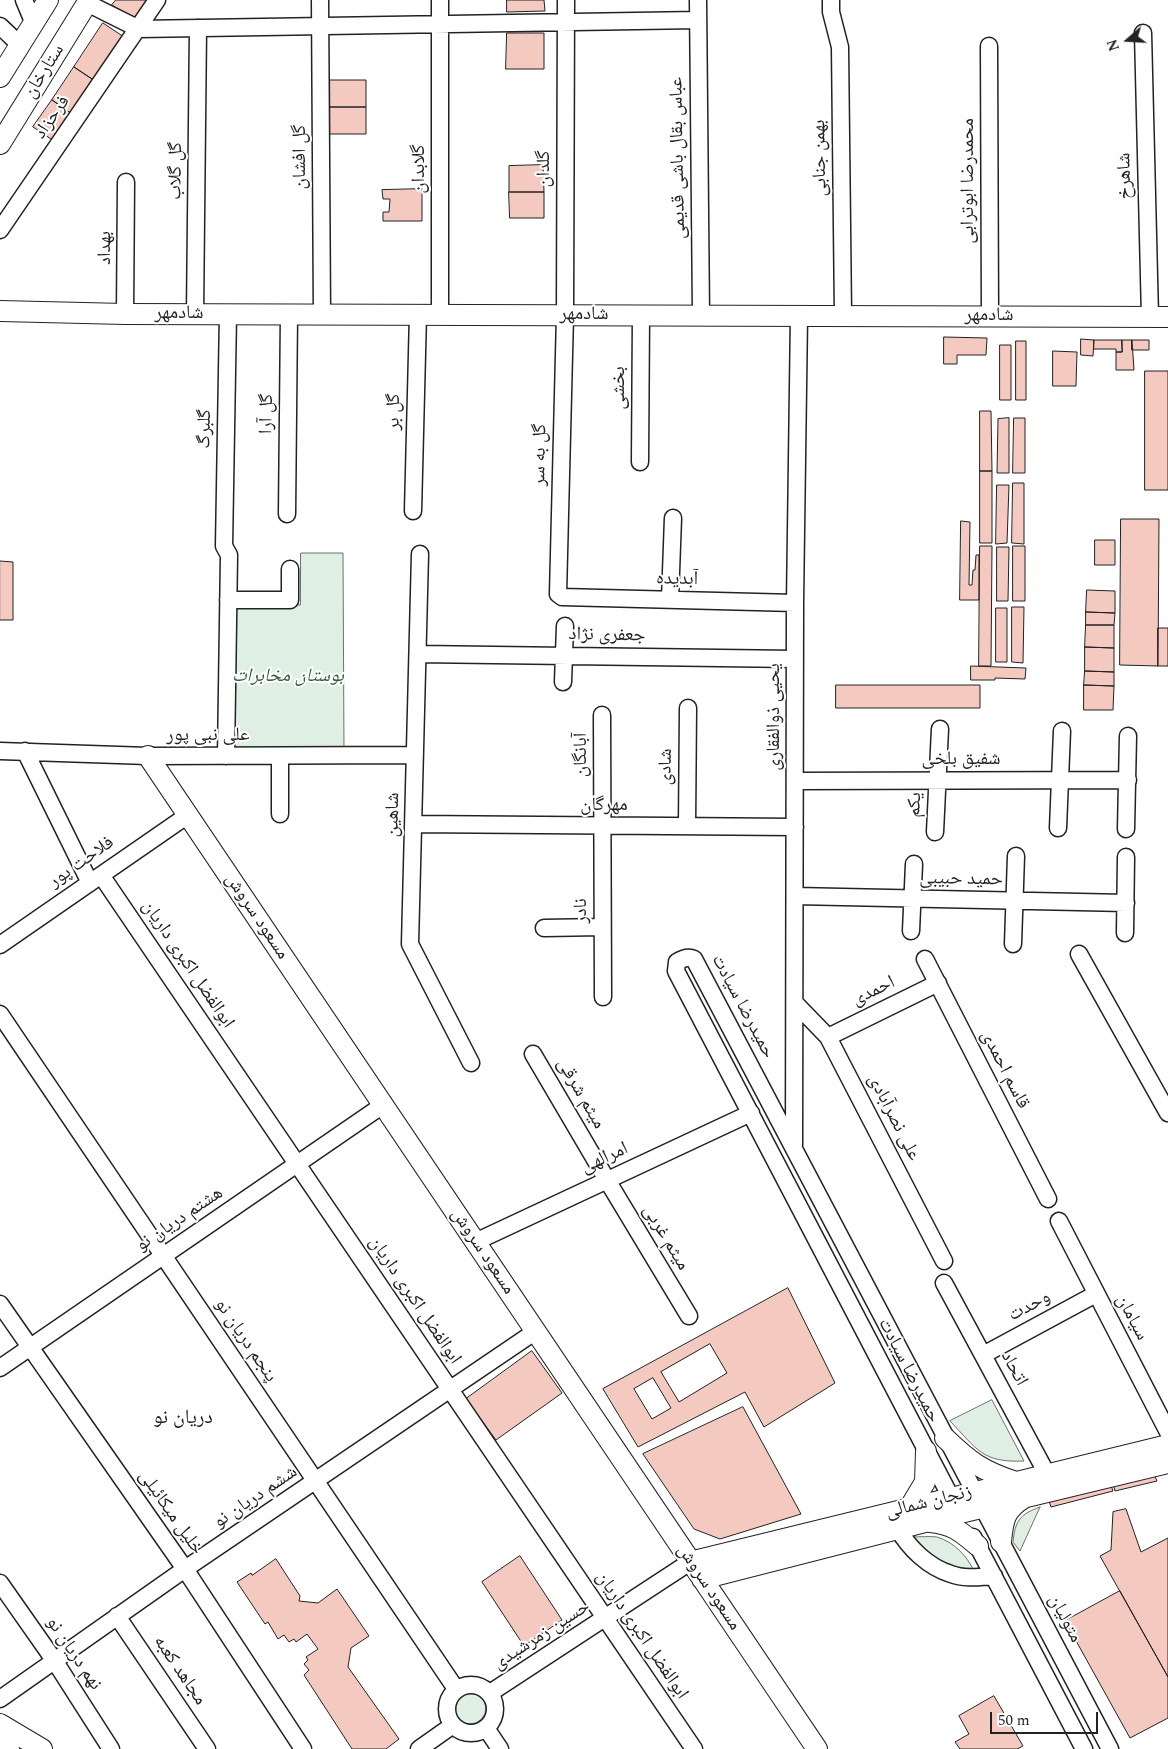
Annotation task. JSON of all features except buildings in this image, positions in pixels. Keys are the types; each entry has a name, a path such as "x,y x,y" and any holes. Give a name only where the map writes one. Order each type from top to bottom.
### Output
{"main road":[{"name":"ستارخان","path":"0,77 48,0"},
{"name":"ستارخان","path":"0,144 88,2"},
{"name":"شادمهر","path":"0,311 125,314 1159,317"},
{"name":"مسعود سروش","path":"148,756 817,1749"},
{"path":"945,1438 968,1459 1020,1490 1014,1504 1006,1513 1002,1527 1001,1542"},
{"name":"زنجان شمالی","path":"1020,1490 1047,1474 1168,1445"},
{"path":"910,1507 925,1482 926,1451"},
{"name":"زنجان شمالی","path":"690,1562 910,1507 956,1505 1020,1490 1168,1463"},
{"name":"زنجان شمالی","path":"702,1579 926,1522 956,1505"},
{"path":"926,1522 943,1524 957,1529 978,1546"},
{"path":"0,1724 42,1749"},
{"path":"0,1744 9,1749"}],"street":[{"path":"24,0 34,24"},
{"name":"فرحزاد","path":"0,230 157,0"},
{"name":"گل افشان","path":"320,0 322,314"},
{"name":"گلابدان","path":"440,0 440,314"},
{"name":"گلدان","path":"565,315 566,0"},
{"name":"عباس بقال باشی قدیمی","path":"698,0 701,316"},
{"name":"بهمن جنابی","path":"831,0 831,12 840,47 843,316"},
{"path":"88,2 138,29 698,20"},
{"path":"0,26 20,45"},
{"name":"گل گلاب","path":"195,314 198,28"},
{"name":"شاهرخ","path":"1143,33 1159,317"},
{"name":"محمدرضا ابوترابی","path":"989,46 990,316"},
{"name":"بهداد","path":"125,314 126,182"},
{"name":"گلبرگ","path":"226,756 228,314"},
{"name":"گل آرا","path":"287,514 289,314"},
{"name":"گل بر","path":"413,511 418,314"},
{"name":"گل به سر","path":"559,596 565,315"},
{"name":"بخشی","path":"640,462 641,315"},
{"name":"یحیی ذوالفقاری","path":"794,1150 788,1121 795,1002 795,603 798,316"},
{"path":"670,599 672,518"},
{"name":"شاهین","path":"420,554 410,944 471,1063"},
{"path":"228,600 290,600 290,569"},
{"name":"آبدیده","path":"559,596 795,603"},
{"path":"563,682 565,626"},
{"name":"جعفری نژاد","path":"418,654 795,659"},
{"name":"شادی","path":"687,826 688,708"},
{"name":"آبانگان","path":"602,715 602,826"},
{"name":"یکم","path":"935,832 940,729"},
{"path":"1058,828 1062,731"},
{"path":"1126,829 1128,736"},
{"name":"علی نبی پور","path":"0,751 148,756 415,755"},
{"name":"ابوالفضل اکبری داریان","path":"25,752 95,879 297,1164 694,1749"},
{"path":"280,756 280,814"},
{"name":"شفیق بلخی","path":"795,781 1128,780"},
{"name":"فلاحت پور","path":"0,945 188,815"},
{"name":"مهرگان","path":"414,824 795,827"},
{"name":"نادر","path":"602,826 603,996"},
{"path":"1013,944 1016,856"},
{"path":"1125,933 1126,857"},
{"path":"911,931 914,864"},
{"name":"حمید حبیبی","path":"795,896 1126,903"},
{"path":"544,928 602,927"},
{"path":"1079,954 1168,1113"},
{"name":"حمیدرضا سیادت","path":"788,1121 694,959 682,958 677,962 676,971 956,1505"},
{"name":"قاسم احمدی","path":"925,959 1048,1199"},
{"name":"احمدی","path":"828,1036 938,983"},
{"name":"علی نصرآبادی","path":"795,1002 828,1036 944,1261"},
{"name":"پنجم دریان‌ نو","path":"0,1014 456,1689"},
{"name":"میثم شرقی","path":"533,1054 607,1180"},
{"name":"هشتم دریان‌ نو","path":"0,1368 383,1105"},
{"name":"امرالهی","path":"475,1242 751,1113"},
{"name":"حمیدرضا سیادت","path":"794,1150 978,1500"},
{"name":"میثم غربی","path":"607,1180 690,1316"},
{"name":"سیامان","path":"1059,1221 1168,1432"},
{"name":"اتحاد","path":"944,1283 1047,1474"},
{"name":"وحدت","path":"983,1355 1096,1294"},
{"name":"خلیل میکائیلی","path":"0,1304 185,1569 302,1749"},
{"name":"ششم دریان‌ نو","path":"0,1699 185,1569 316,1482 536,1331"},
{"path":"914,1428 922,1435 928,1435 932,1430 935,1417"},
{"name":"متولیان","path":"978,1500 1110,1749"},
{"path":"956,1505 1084,1749"},
{"path":"898,1529 905,1541 918,1555 940,1569 951,1574 966,1577 994,1576"},
{"name":"حسین زمرشيدی","path":"490,1694 690,1562"},
{"name":"نهم دریان‌ نو","path":"0,1583 54,1660 111,1749"},
{"name":"مجاهد کعبه","path":"117,1616 207,1749"},
{"path":"470,1684 485,1688 490,1694 494,1700 495,1715 486,1728 473,1733 459,1730 453,1725 449,1718 448,1703 456,1689 470,1684"},
{"path":"419,1749 453,1725"},
{"path":"486,1728 500,1749"}],"green space":[{"name":"بوستان مخابرات","path":"301,553 343,553 344,753 231,749 232,605 300,605"},
{"path":"992,1400 1024,1461 999,1460 989,1457 974,1446 950,1421"},
{"path":"1040,1507 1020,1551 1013,1542 1017,1524 1028,1512"},
{"path":"912,1537 937,1537 949,1542 964,1555 974,1571 954,1570 927,1554"},
{"path":"470,1692 476,1693 481,1697 485,1702 485,1714 481,1719 476,1723 470,1724 464,1723 459,1719 455,1714 454,1708 455,1702 459,1697 464,1693"}],"district":[{"name":"دریان نو","path":"183,1419"}]}
